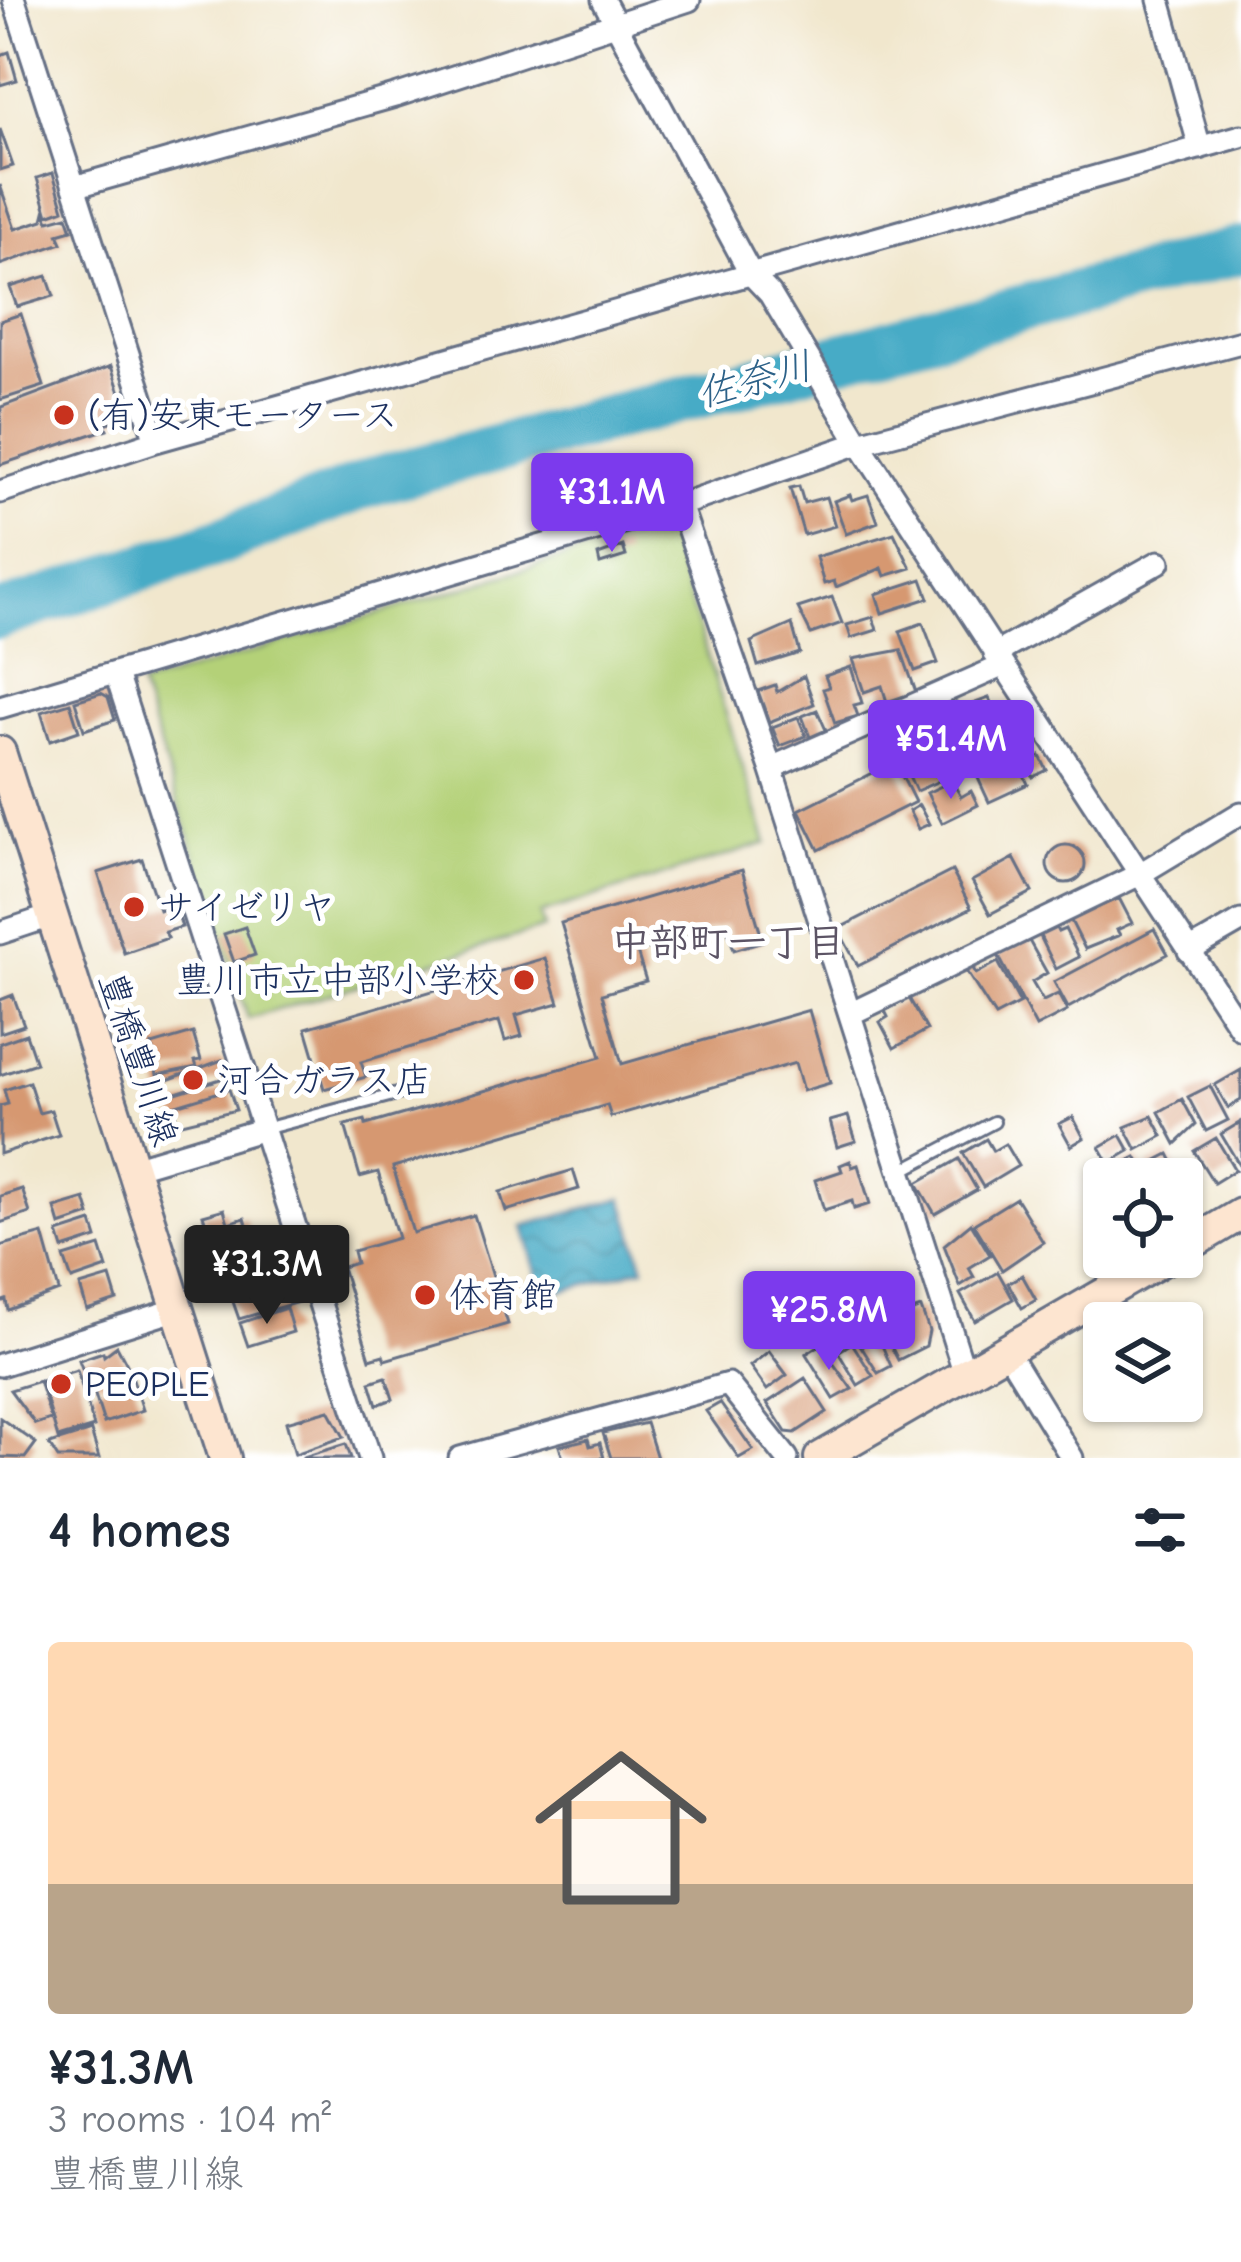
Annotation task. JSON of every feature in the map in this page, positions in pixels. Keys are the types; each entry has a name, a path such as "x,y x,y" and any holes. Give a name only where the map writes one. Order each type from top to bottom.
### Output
{"main road":[{"name":"豊橋豊川線","path":"0,752 225,1458"},
{"path":"1203,1237 1241,1214"},
{"path":"820,1458 1132,1278"}],"street":[{"path":"603,0 752,274 770,294 854,435 1241,1028"},
{"path":"74,187 395,97 689,0"},
{"path":"1159,0 1200,148"},
{"path":"10,5 156,441"},
{"path":"0,492 156,441 1241,136"},
{"path":"0,706 680,506 854,435 1241,342"},
{"path":"680,506 771,768 964,1371"},
{"path":"771,768 999,660 1159,562"},
{"path":"116,674 370,1458"},
{"path":"850,1014 1138,875 1241,813"},
{"path":"0,932 51,916"},
{"path":"1189,952 1241,921"},
{"path":"133,1168 264,1129"},
{"path":"0,1365 178,1309"},
{"path":"1007,1352 1072,1458"},
{"path":"460,1458 728,1384 787,1458"}],"lane":[{"path":"264,1129 412,1090"},
{"path":"899,1173 994,1122"}],"green space":[{"path":"666,526 767,843 540,914 544,928 248,1019 140,686"}],"water":[{"path":"623,1198 644,1268 543,1296 523,1226"}],"building":[{"path":"9,52 17,80 0,85 0,55"},
{"path":"0,129 13,166 0,170"},
{"path":"53,173 64,209 48,215 37,178"},
{"path":"0,185 15,229 43,220 45,212 49,221 67,216 72,230 58,234 62,243 0,265"},
{"path":"47,276 54,296 17,307 10,287"},
{"path":"21,314 44,386 0,400 0,321"},
{"name":"(有)安東モータース","path":"111,366 128,416 105,424 107,429 0,465 1,407"},
{"path":"799,486 804,503 826,497 835,526 804,535 790,488"},
{"path":"850,495 852,500 868,495 878,522 846,534 834,501"},
{"path":"894,533 911,568 885,576 882,568 836,587 834,581 824,584 816,557"},
{"path":"623,546 626,556 600,564 598,555"},
{"path":"922,579 929,598 882,613 876,594"},
{"path":"832,597 842,623 811,634 798,608"},
{"path":"873,617 877,630 851,638 847,625"},
{"path":"923,623 938,663 915,671 900,631"},
{"path":"792,624 800,653 758,666 751,642"},
{"path":"901,650 916,692 887,702 882,686 864,692 853,659"},
{"path":"851,667 862,703 854,705 858,716 835,723 823,689 829,687 825,676"},
{"path":"804,676 814,704 769,722 758,691 775,685 777,692"},
{"path":"101,693 108,697 115,720 84,730 75,701"},
{"path":"989,698 1000,722 963,738 951,712"},
{"path":"70,703 79,731 50,741 41,712"},
{"path":"817,710 826,730 810,737 802,716"},
{"path":"1014,715 1032,741 1001,759 989,741 997,735 993,729"},
{"path":"798,717 806,736 780,746 772,727"},
{"path":"958,732 973,766 916,791 901,758"},
{"path":"1040,756 1047,770 1033,777 1026,763"},
{"path":"895,762 915,802 819,850 799,810"},
{"path":"1018,763 1028,784 989,802 977,776"},
{"path":"952,781 961,797 971,791 978,805 942,823 927,793"},
{"path":"919,805 929,824 918,829 909,811"},
{"path":"1066,845 1079,851 1085,864 1079,877 1066,883 1053,877 1047,864 1053,851"},
{"path":"1014,858 1032,892 990,914 972,881"},
{"name":"サイゼリヤ","path":"142,859 159,910 175,905 182,927 165,932 168,938 124,953 98,873"},
{"path":"742,870 763,941 734,950 726,925 637,952 646,981 602,994 622,1064 809,1010 830,1083 803,1091 795,1063 611,1117 607,1105 393,1167 413,1233 474,1215 508,1324 385,1360 383,1355 370,1359 342,1267 356,1263 353,1251 398,1238 378,1172 360,1177 345,1125 365,1120 366,1125 601,1057 561,923"},
{"path":"952,871 971,908 858,966 838,929"},
{"path":"1119,898 1132,923 1117,930 1120,935 1085,949 1070,919"},
{"path":"1055,926 1058,932 1065,929 1079,957 1056,969 1039,934"},
{"path":"245,927 255,955 234,962 224,934"},
{"path":"1154,929 1168,954 1068,1008 1054,982"},
{"path":"1028,939 1047,973 1032,982 1043,1001 1058,994 1067,1011 1036,1027 998,955"},
{"path":"545,958 559,1003 516,1015 522,1036 505,1041 499,1021 361,1062 366,1077 324,1089 306,1028"},
{"path":"998,962 1020,1003 995,1016 964,968 971,964 976,974"},
{"path":"13,995 24,1025 0,1033 0,1000"},
{"path":"909,998 927,1030 894,1048 880,1022 888,1017 885,1011"},
{"path":"193,1033 201,1060 195,1061 197,1067 157,1075 152,1045"},
{"path":"26,1034 36,1063 0,1075 0,1043"},
{"name":"河合ガラス店","path":"222,1060 227,1077 163,1097 159,1083"},
{"path":"1241,1070 1241,1100 1228,1108 1215,1085"},
{"path":"29,1082 39,1113 51,1110 59,1135 0,1154 0,1106 8,1104 4,1090"},
{"path":"1210,1086 1228,1120 1206,1131 1188,1097"},
{"path":"229,1089 236,1110 178,1124 173,1106"},
{"path":"1182,1099 1196,1125 1176,1144 1159,1112"},
{"path":"848,1116 856,1141 837,1147 830,1121"},
{"path":"1152,1116 1163,1136 1137,1150 1125,1127"},
{"path":"1073,1117 1084,1138 1071,1146 1059,1124"},
{"path":"1241,1122 1241,1168 1221,1134"},
{"path":"1121,1135 1130,1151 1106,1158 1100,1147"},
{"path":"1216,1138 1235,1170 1214,1183 1203,1158 1194,1151"},
{"path":"986,1139 993,1151 1005,1144 1018,1166 983,1187 963,1153"},
{"path":"959,1159 977,1190 935,1214 917,1183"},
{"path":"850,1161 852,1167 858,1165 870,1204 854,1209 852,1201 824,1210 815,1180 842,1171 840,1165"},
{"path":"573,1170 579,1189 506,1211 500,1192"},
{"path":"22,1189 30,1213 0,1223 0,1196"},
{"path":"1016,1198 1043,1242 1002,1270 974,1224"},
{"path":"85,1199 90,1215 60,1225 55,1208"},
{"path":"224,1209 228,1223 245,1218 249,1232 212,1243 203,1215"},
{"path":"92,1222 97,1238 63,1249 58,1233"},
{"path":"971,1223 990,1255 969,1268 974,1277 960,1286 944,1245"},
{"path":"43,1234 59,1291 8,1310 6,1300 0,1302 0,1246"},
{"path":"272,1237 276,1252 283,1249 287,1261 224,1281 215,1254 236,1248 240,1259 256,1254 252,1243"},
{"path":"100,1246 107,1268 72,1280 64,1257"},
{"path":"291,1268 302,1301 239,1319 230,1293"},
{"path":"998,1272 1013,1299 975,1321 960,1294"},
{"path":"1022,1275 1036,1300 1022,1308 1008,1283"},
{"path":"110,1277 117,1300 87,1310 80,1286"},
{"path":"286,1308 293,1332 248,1346 240,1323"},
{"path":"921,1308 929,1331 926,1346 898,1360 884,1333 890,1330 887,1320"},
{"path":"873,1325 891,1366 878,1373 855,1337"},
{"path":"852,1343 873,1376 858,1385 838,1352"},
{"path":"820,1345 852,1389 834,1399 806,1354"},
{"path":"117,1346 131,1372 96,1383 95,1376 86,1379 79,1360 103,1352 104,1356"},
{"path":"769,1351 787,1375 767,1390 750,1366"},
{"path":"77,1370 94,1427 58,1438 41,1381"},
{"path":"132,1376 143,1410 104,1423 93,1389"},
{"path":"386,1377 393,1399 377,1405 370,1382"},
{"path":"805,1378 827,1412 795,1433 786,1432 767,1403"},
{"path":"39,1381 51,1419 35,1424 10,1390"},
{"path":"720,1403 753,1450 739,1458 706,1411"},
{"path":"329,1410 344,1437 295,1454 286,1422"},
{"path":"0,1418 36,1443 25,1458 0,1457"},
{"path":"646,1423 657,1458 611,1458 603,1433"},
{"path":"91,1431 99,1458 58,1458 49,1444"},
{"path":"588,1439 590,1446 600,1443 604,1458 563,1458 559,1446"},
{"path":"346,1444 351,1458 303,1458 303,1457"}],"waterway":[{"name":"佐奈川","path":"0,615 210,545 375,481 1241,250"}],"place":[{"name":"(有)安東モータース","path":"64,415"},
{"name":"サイゼリヤ","path":"134,907"},
{"name":"豊川市立中部小学校","path":"524,980"},
{"name":"河合ガラス店","path":"193,1080"},
{"name":"体育館","path":"425,1295"},
{"name":"PEOPLE","path":"61,1384"}],"district":[{"name":"中部町一丁目","path":"728,942"}]}
